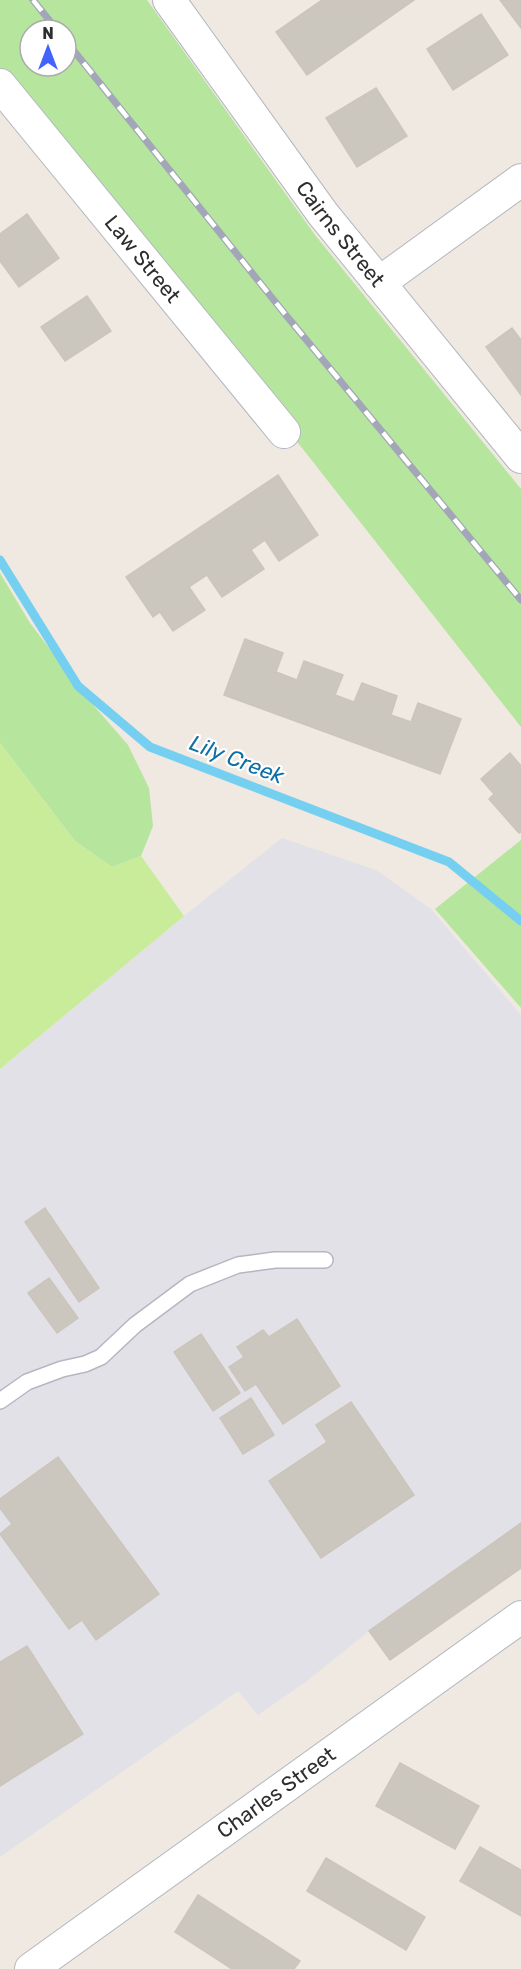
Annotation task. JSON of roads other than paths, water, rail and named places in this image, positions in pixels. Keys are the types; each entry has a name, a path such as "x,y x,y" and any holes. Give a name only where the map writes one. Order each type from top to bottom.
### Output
{"street":[{"name":"Cairns Street","path":"169,0 297,180 521,457"},
{"name":"Law Street","path":"0,85 284,432"},
{"path":"379,283 521,180"},
{"name":"Charles Street","path":"31,1969 521,1617"}],"lane":[{"path":"0,1401 27,1382 62,1369 86,1364 101,1356 135,1325 190,1284 238,1265 275,1260 325,1260"}],"waterway":[{"name":"Lily Creek","path":"0,560 78,686 150,747 449,862 521,921"}],"railway":[{"path":"33,0 47,18"},
{"path":"78,56 285,314 521,600"}]}
